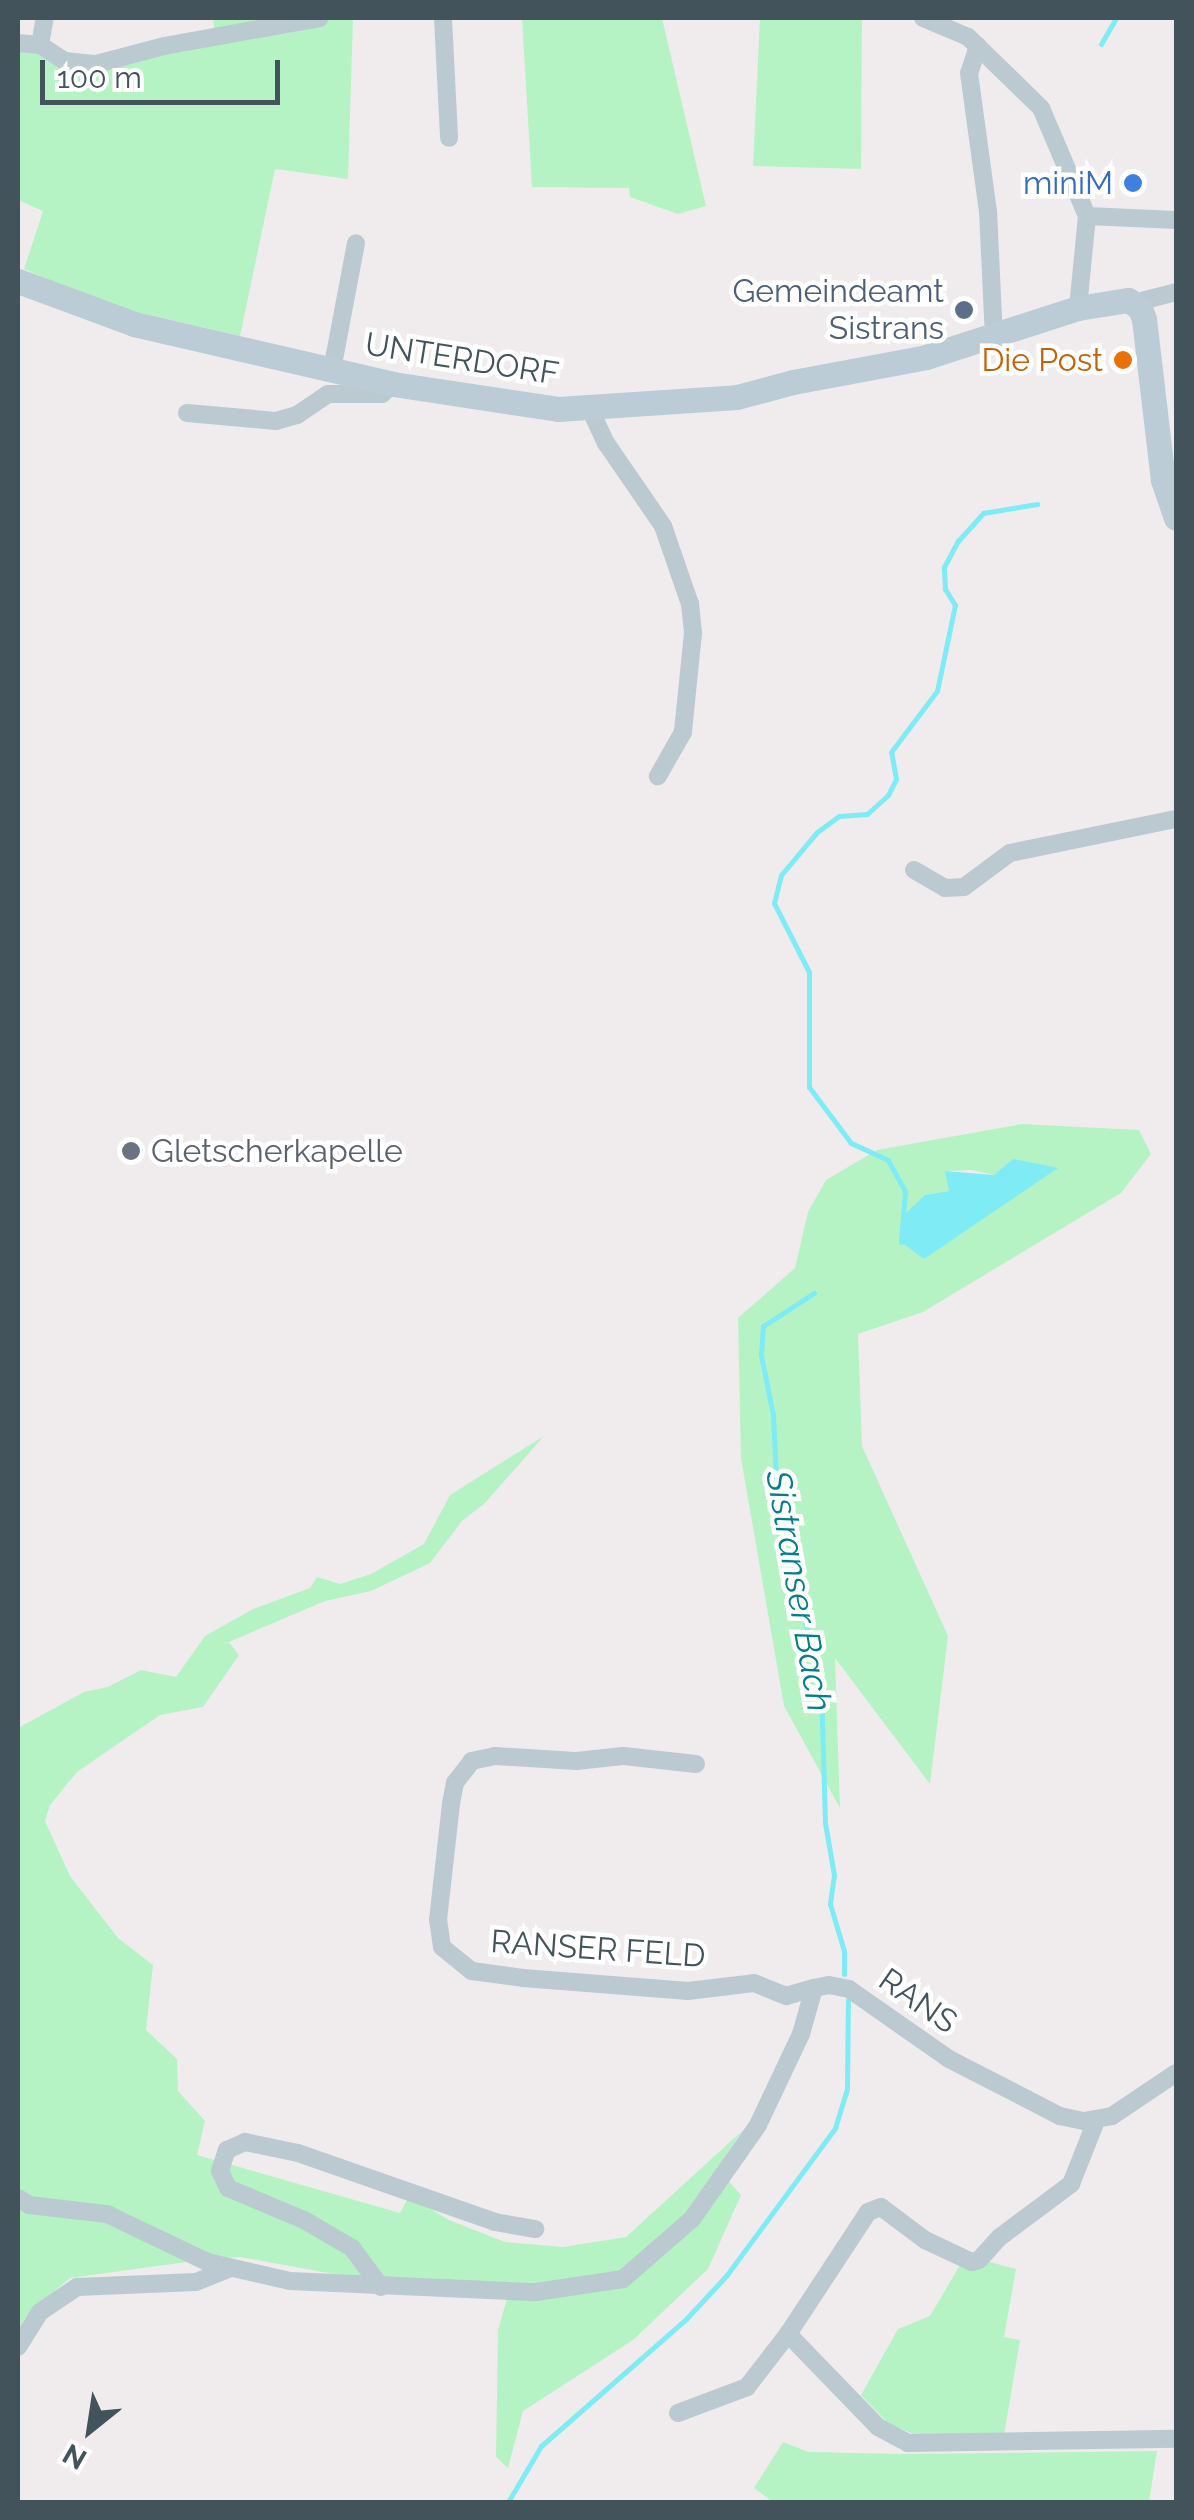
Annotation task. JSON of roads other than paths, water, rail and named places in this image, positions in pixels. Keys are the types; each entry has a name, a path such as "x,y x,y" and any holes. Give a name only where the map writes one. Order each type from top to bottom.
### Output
{"main road":[{"name":"UNTERDORF","path":"18,281 112,318 393,384 521,407 590,408 736,398 793,382 926,357 1078,308 1120,299 1134,303"},
{"path":"1134,303 1144,319 1163,480 1176,518"}],"street":[{"path":"40,45 46,18"},
{"path":"18,43 40,45 65,62 96,64 164,46 320,18"},
{"path":"443,18 450,138"},
{"path":"922,18 968,37 1048,117 1061,163 1084,201 1078,308"},
{"path":"978,46 969,73 988,211 994,337"},
{"path":"1086,216 1176,220"},
{"path":"332,370 356,242"},
{"path":"1134,303 1176,292"},
{"path":"187,413 276,421 296,414 328,394 382,394 393,384"},
{"path":"590,408 606,444 663,526 690,604 692,650 684,732 658,776"},
{"path":"914,870 945,888 964,887 1010,853 1176,818"},
{"name":"RANSER FELD","path":"696,1764 624,1756 576,1761 494,1756 472,1761 453,1792 438,1918 442,1947 455,1962 472,1971 523,1978 688,1991 754,1983 786,1996 814,1988"},
{"name":"RANS","path":"814,1988 829,1985 849,1990 949,2059 1023,2100 1060,2116 1096,2121"},
{"path":"18,2198 29,2204 107,2214 152,2238 230,2268 290,2281 517,2293 622,2279 692,2219 740,2154 801,2034 814,1988"},
{"path":"678,2412 747,2387 788,2334 856,2226 875,2208 889,2211 925,2240 972,2262 1071,2184 1096,2121 1127,2108 1176,2073"},
{"path":"381,2287 352,2248 304,2220 228,2188 220,2171 228,2150 245,2142 298,2153 495,2222 535,2228"},
{"path":"18,2346 40,2312 77,2287 196,2282 230,2268"},
{"path":"788,2334 878,2426 908,2443 1176,2439"}],"water":[{"path":"1013,1159 1058,1168 924,1259 901,1242 903,1216 925,1195 949,1191 945,1171 994,1175"}],"waterway":[{"name":"Sistranser Bach","path":"1101,44 1116,18"},
{"name":"Sistranser Bach","path":"901,1242 905,1191 888,1160 851,1143 809,1087 809,972 774,903 781,875 817,832 839,816 867,814 888,795 896,779 891,752 937,691 955,605 945,589 944,567 958,541 983,513 1037,504"},
{"name":"Sistranser Bach","path":"814,1293 763,1326 761,1355 773,1415 777,1500 798,1557 803,1613 821,1688 825,1823 834,1875 830,1904 844,1951 844,1974"},
{"name":"Sistranser Bach","path":"508,2502 541,2446 686,2319 726,2276 835,2128 847,2089 848,2000"}],"place":[{"name":"miniM","path":"1133,183"},
{"name":"Gemeindeamt Sistrans","path":"964,310"},
{"name":"Die Post","path":"1123,360"},
{"name":"Gletscherkapelle","path":"131,1151"}]}
